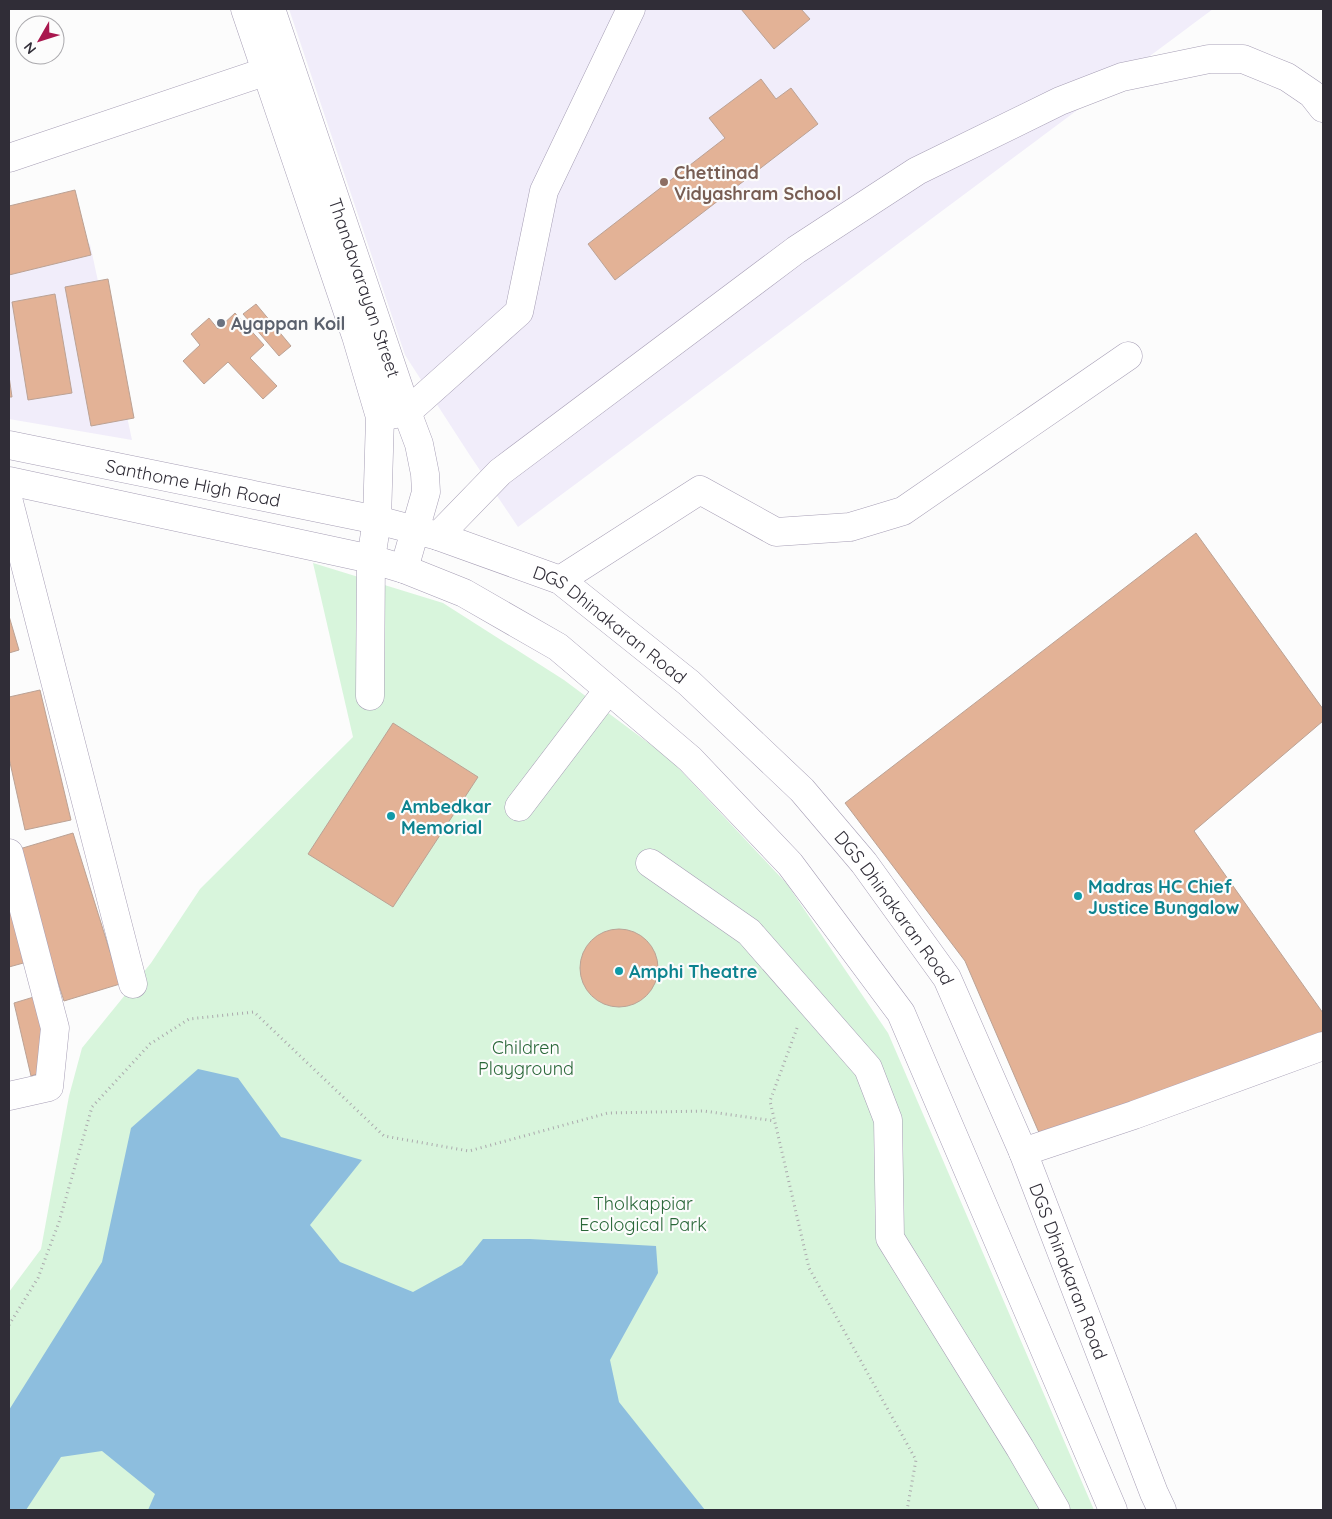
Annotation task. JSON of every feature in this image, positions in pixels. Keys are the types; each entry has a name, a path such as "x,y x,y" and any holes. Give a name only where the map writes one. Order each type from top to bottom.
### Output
{"main road":[{"name":"Thandavarayan Street","path":"245,9 356,336 380,417 377,520 372,559 370,696"},
{"name":"Thandavarayan Street","path":"271,9 419,444 425,474 427,532 404,569"},
{"path":"380,417 407,412 519,312 544,190 631,9"},
{"path":"427,532 500,472 796,250 917,170 1060,101 1122,77 1208,59 1243,60 1287,76 1312,94 1323,108"},
{"path":"9,158 266,72"},
{"path":"1287,76 1323,76"},
{"path":"560,580 700,490 776,532 850,527 903,511 1128,356"},
{"name":"Santhome High Road","path":"9,445 377,520"},
{"path":"9,481 372,559 404,569 464,593 558,647 690,759 790,864 901,1013 1111,1510"},
{"path":"9,502 133,984"},
{"name":"DGS Dhinakaran Road","path":"377,520 427,532 560,580 689,683 802,790 864,863 947,978 1023,1152 1162,1510"},
{"path":"518,807 608,690"},
{"path":"9,853 55,1028 49,1087 9,1096"},
{"path":"650,864 749,932 868,1068 888,1120 890,1238 1020,1448 1056,1510"},
{"path":"1023,1152 1134,1115 1323,1046"}],"path":[{"path":"808,999 770,1101 809,1268 916,1460 907,1510"},
{"path":"9,1325 38,1278 59,1222 92,1107 150,1044 189,1019 254,1012 384,1136 469,1151 608,1113 704,1111 775,1121"}],"shaded area":[{"name":"Chettinad Vidyashram School","path":"289,9 1213,9 518,527 405,355"},
{"path":"90,244 132,440 9,419 9,263"}],"green space":[{"name":"Tholkappiar Ecological Park","path":"313,563 443,603 564,680 670,759 787,884 888,1033 1094,1510 9,1510 9,1292 41,1249 69,1096 82,1048 151,963 200,889 353,737"}],"water":[{"path":"198,1069 238,1078 281,1137 362,1160 310,1225 340,1262 413,1292 462,1265 483,1239 530,1239 656,1246 658,1273 610,1360 619,1402 705,1510 148,1510 155,1494 102,1451 61,1457 26,1510 9,1510 9,1410 102,1262 131,1128"}],"building":[{"path":"741,9 801,9 810,19 774,49"},
{"path":"761,79 776,99 791,88 818,124 615,280 588,244 725,138 709,118"},
{"path":"75,190 91,255 9,275 9,206"},
{"path":"108,279 134,418 91,426 65,287"},
{"path":"55,294 72,393 28,400 12,302"},
{"path":"256,304 291,346 279,356 243,314"},
{"path":"235,313 264,345 250,358 277,386 263,399 228,362 204,384 183,361 200,345 191,334 209,318 218,329"},
{"path":"9,376 12,397 9,397"},
{"name":"Madras HC Chief Justice Bungalow","path":"1196,533 1323,709 1323,721 1194,831 1323,1013 1323,1036 1040,1135 965,961 845,803"},
{"path":"9,616 19,650 9,653"},
{"path":"40,690 71,820 25,830 9,758 9,697"},
{"path":"393,723 478,777 393,907 308,854"},
{"path":"73,833 120,984 64,1001 16,850"},
{"path":"9,875 27,962 9,967"},
{"name":"Amphi Theatre","path":"619,929 634,932 647,940 655,953 658,968 655,983 647,996 634,1004 619,1007 604,1004 591,996 583,983 580,968 583,953 591,940 604,932"},
{"path":"37,996 46,1071 31,1076 14,1003"}],"place":[{"name":"Chettinad Vidyashram School","path":"664,182"},
{"name":"Ayappan Koil","path":"221,323"},
{"name":"Ambedkar Memorial","path":"391,816"},
{"name":"Madras HC Chief Justice Bungalow","path":"1078,896"},
{"name":"Amphi Theatre","path":"619,971"}],"park label":[{"name":"Children Playground","path":"526,1057"}]}
